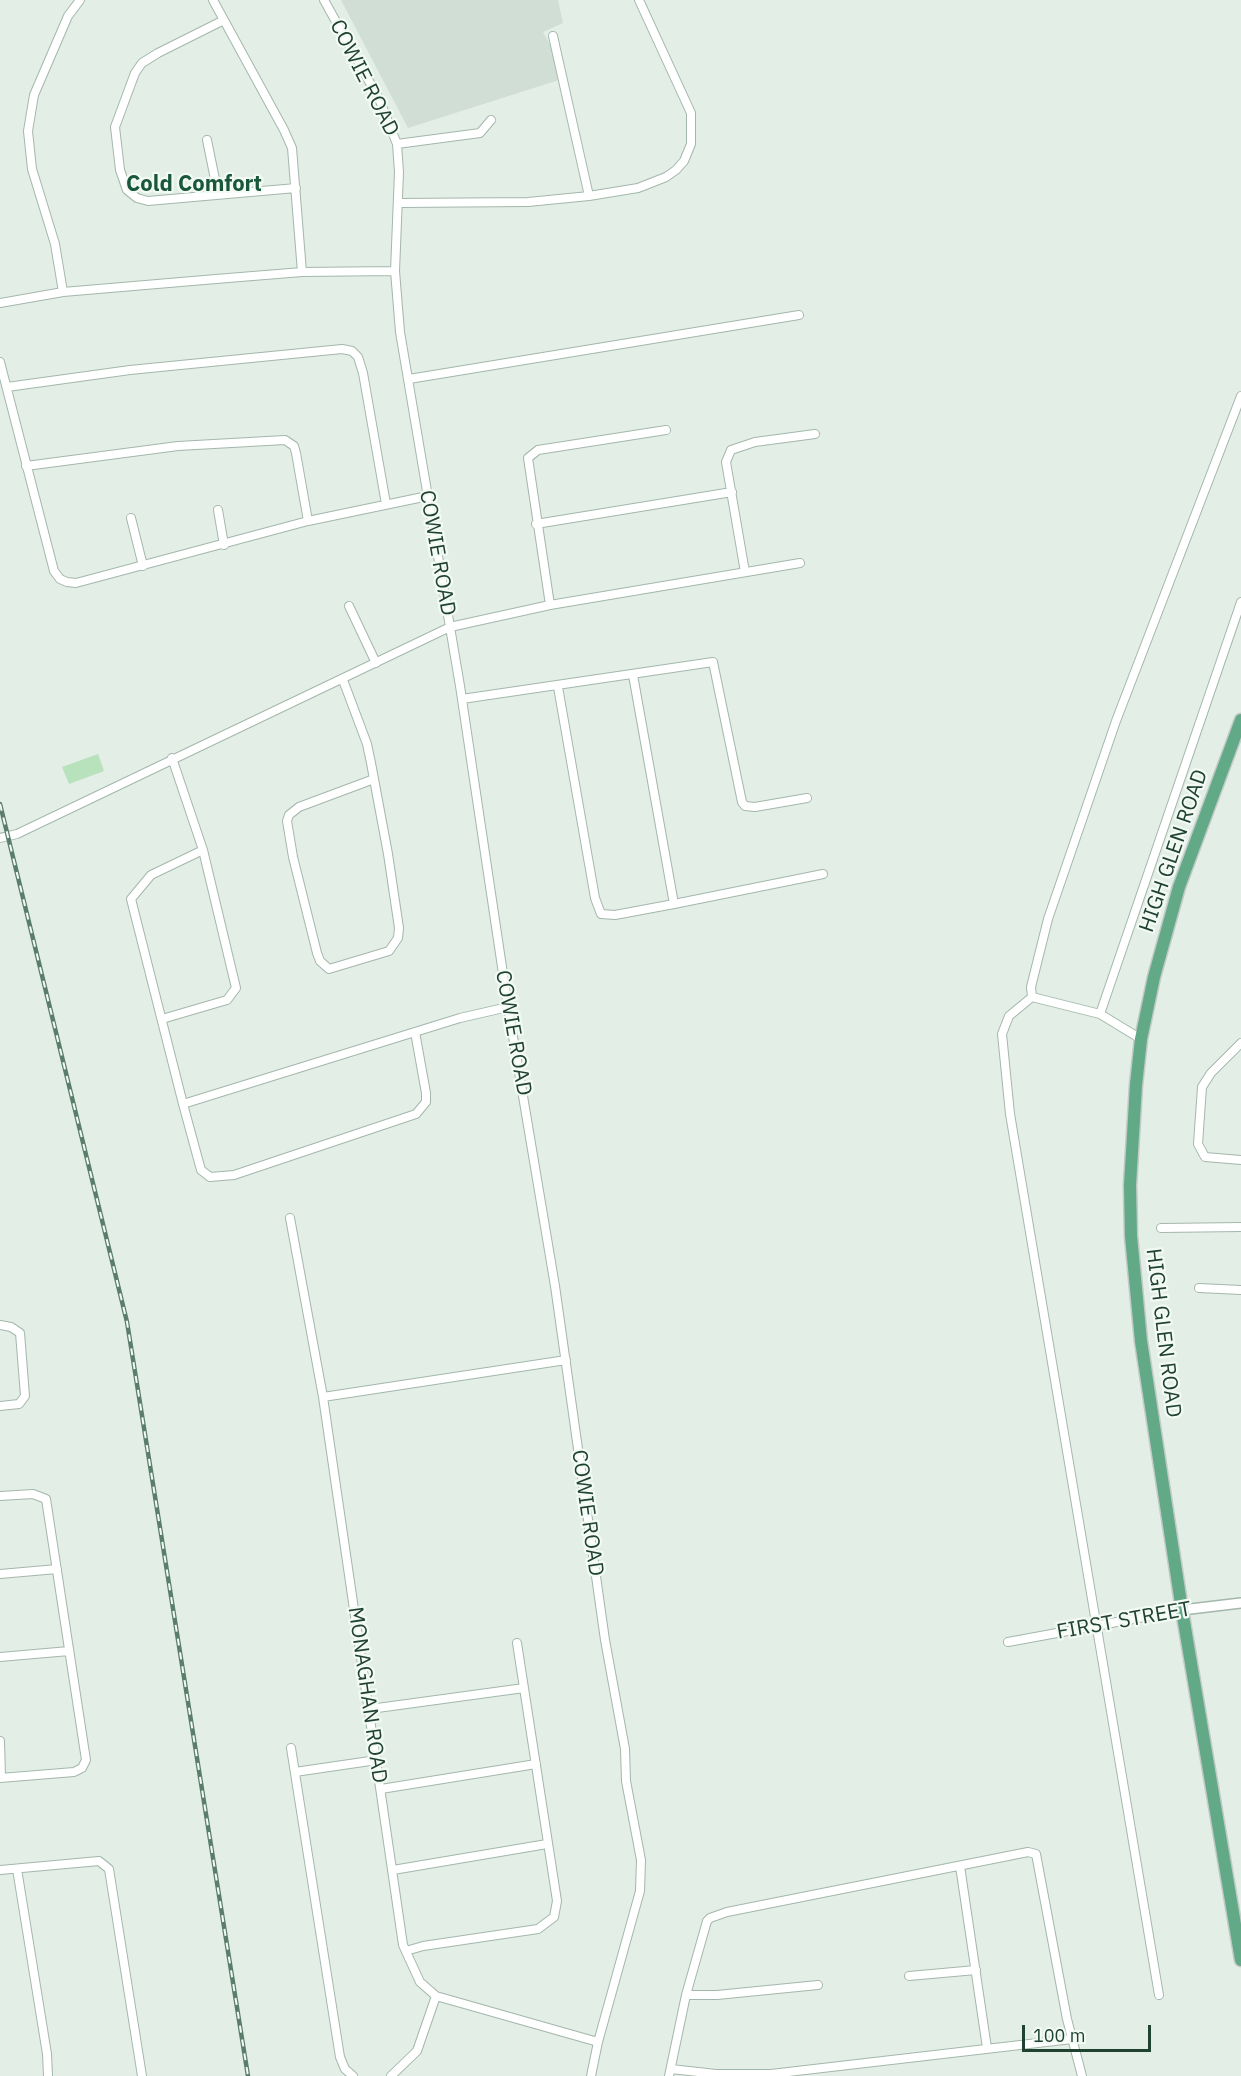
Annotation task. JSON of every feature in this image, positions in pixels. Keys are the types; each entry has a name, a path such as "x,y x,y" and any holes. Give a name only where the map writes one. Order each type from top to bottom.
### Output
{"main road":[{"name":"HIGH GLEN ROAD","path":"1241,720 1166,927 1141,1039 1131,1146 1131,1236 1141,1341 1182,1610 1241,1960"}],"street":[{"path":"63,292 55,244 32,169 28,131 34,95 68,16 80,0"},
{"path":"213,0 289,139 294,158 302,272"},
{"name":"COWIE ROAD","path":"324,0 380,101 397,144 399,203 396,271 400,332 462,699 508,1008 566,1360 604,1640 625,1749 626,1781 641,1872 637,1904 598,2042 591,2076"},
{"path":"399,203 528,201 589,196 638,188 666,177 684,161 691,144 691,113 639,0"},
{"path":"224,20 142,63 128,87 115,127 120,170 127,190 137,198 148,201 296,188"},
{"path":"553,36 589,196"},
{"path":"397,144 480,133 491,120"},
{"path":"207,140 218,194"},
{"path":"0,303 63,292 302,272 396,271"},
{"path":"409,379 799,315"},
{"path":"6,387 130,370 342,349 352,351 358,357 363,373 386,504"},
{"path":"0,363 54,571 60,579 76,583 308,521 428,496"},
{"path":"1032,997 1031,987 1048,919 1116,721 1240,400"},
{"path":"550,605 536,524 528,458 538,450 666,430"},
{"path":"745,572 726,462 732,450 755,442 815,434"},
{"path":"26,466 189,444 285,440 294,446 297,453 308,521"},
{"path":"536,524 732,492"},
{"path":"218,510 224,545"},
{"path":"131,518 143,566"},
{"path":"0,838 16,834 450,627 550,605 800,563"},
{"path":"1100,1014 1241,602"},
{"path":"349,606 376,663"},
{"path":"462,699 558,687 713,662 742,802 745,806 755,807 807,798"},
{"path":"633,675 674,904"},
{"path":"343,680 361,725 374,779 395,900 398,938 388,951 378,956 328,969 316,953 293,857 287,821 289,815 299,807 374,779"},
{"path":"558,687 595,898 601,914 615,915 823,874"},
{"path":"162,1018 227,1000 236,988 203,850 172,758"},
{"path":"203,850 152,875 131,899 201,1170 210,1177 234,1174 416,1114 426,1102 426,1093 415,1032"},
{"path":"1032,997 1100,1014 1141,1039"},
{"path":"1032,997 1009,1016 1002,1034 1008,1091 1159,1995"},
{"path":"183,1104 415,1032 508,1008"},
{"path":"1241,1043 1211,1073 1202,1087 1198,1144 1205,1157 1241,1160"},
{"name":"MONAGHAN ROAD","path":"290,1218 322,1397 406,1951 420,1982 436,1996"},
{"path":"1161,1228 1241,1227"},
{"path":"1199,1288 1241,1290"},
{"path":"0,1325 11,1327 20,1333 26,1396 19,1404 0,1406"},
{"path":"322,1397 566,1360"},
{"path":"0,1496 33,1494 46,1499 85,1765 74,1772 1,1778 0,1741"},
{"path":"0,1574 57,1569"},
{"name":"FIRST STREET","path":"1008,1642 1182,1610 1241,1603"},
{"path":"406,1951 423,1946 538,1929 554,1917 557,1901 517,1643"},
{"path":"0,1656 69,1651"},
{"path":"370,1709 524,1688"},
{"path":"291,1748 340,2057 345,2069 353,2076"},
{"path":"295,1772 377,1760"},
{"path":"381,1789 536,1764"},
{"path":"393,1870 547,1844"},
{"path":"1072,2039 755,2075 670,2072 686,1995 706,1921 714,1916 1025,1852 1036,1854 1072,2039 1082,2076"},
{"path":"0,1870 99,1861 109,1869 142,2076"},
{"path":"960,1866 987,2048"},
{"path":"17,1869 47,2054 48,2076"},
{"path":"909,1976 976,1970"},
{"path":"686,1995 717,1995 818,1985"},
{"path":"392,2076 417,2051 436,1996 598,2042"}],"shaded area":[{"path":"341,0 558,0 563,23 543,32 555,54 562,79 408,128"}],"green space":[{"path":"98,754 104,771 69,784 62,767"}],"railway":[{"path":"0,804 127,1322 248,2076"}],"district":[{"name":"Cold Comfort","path":"194,185"}]}
